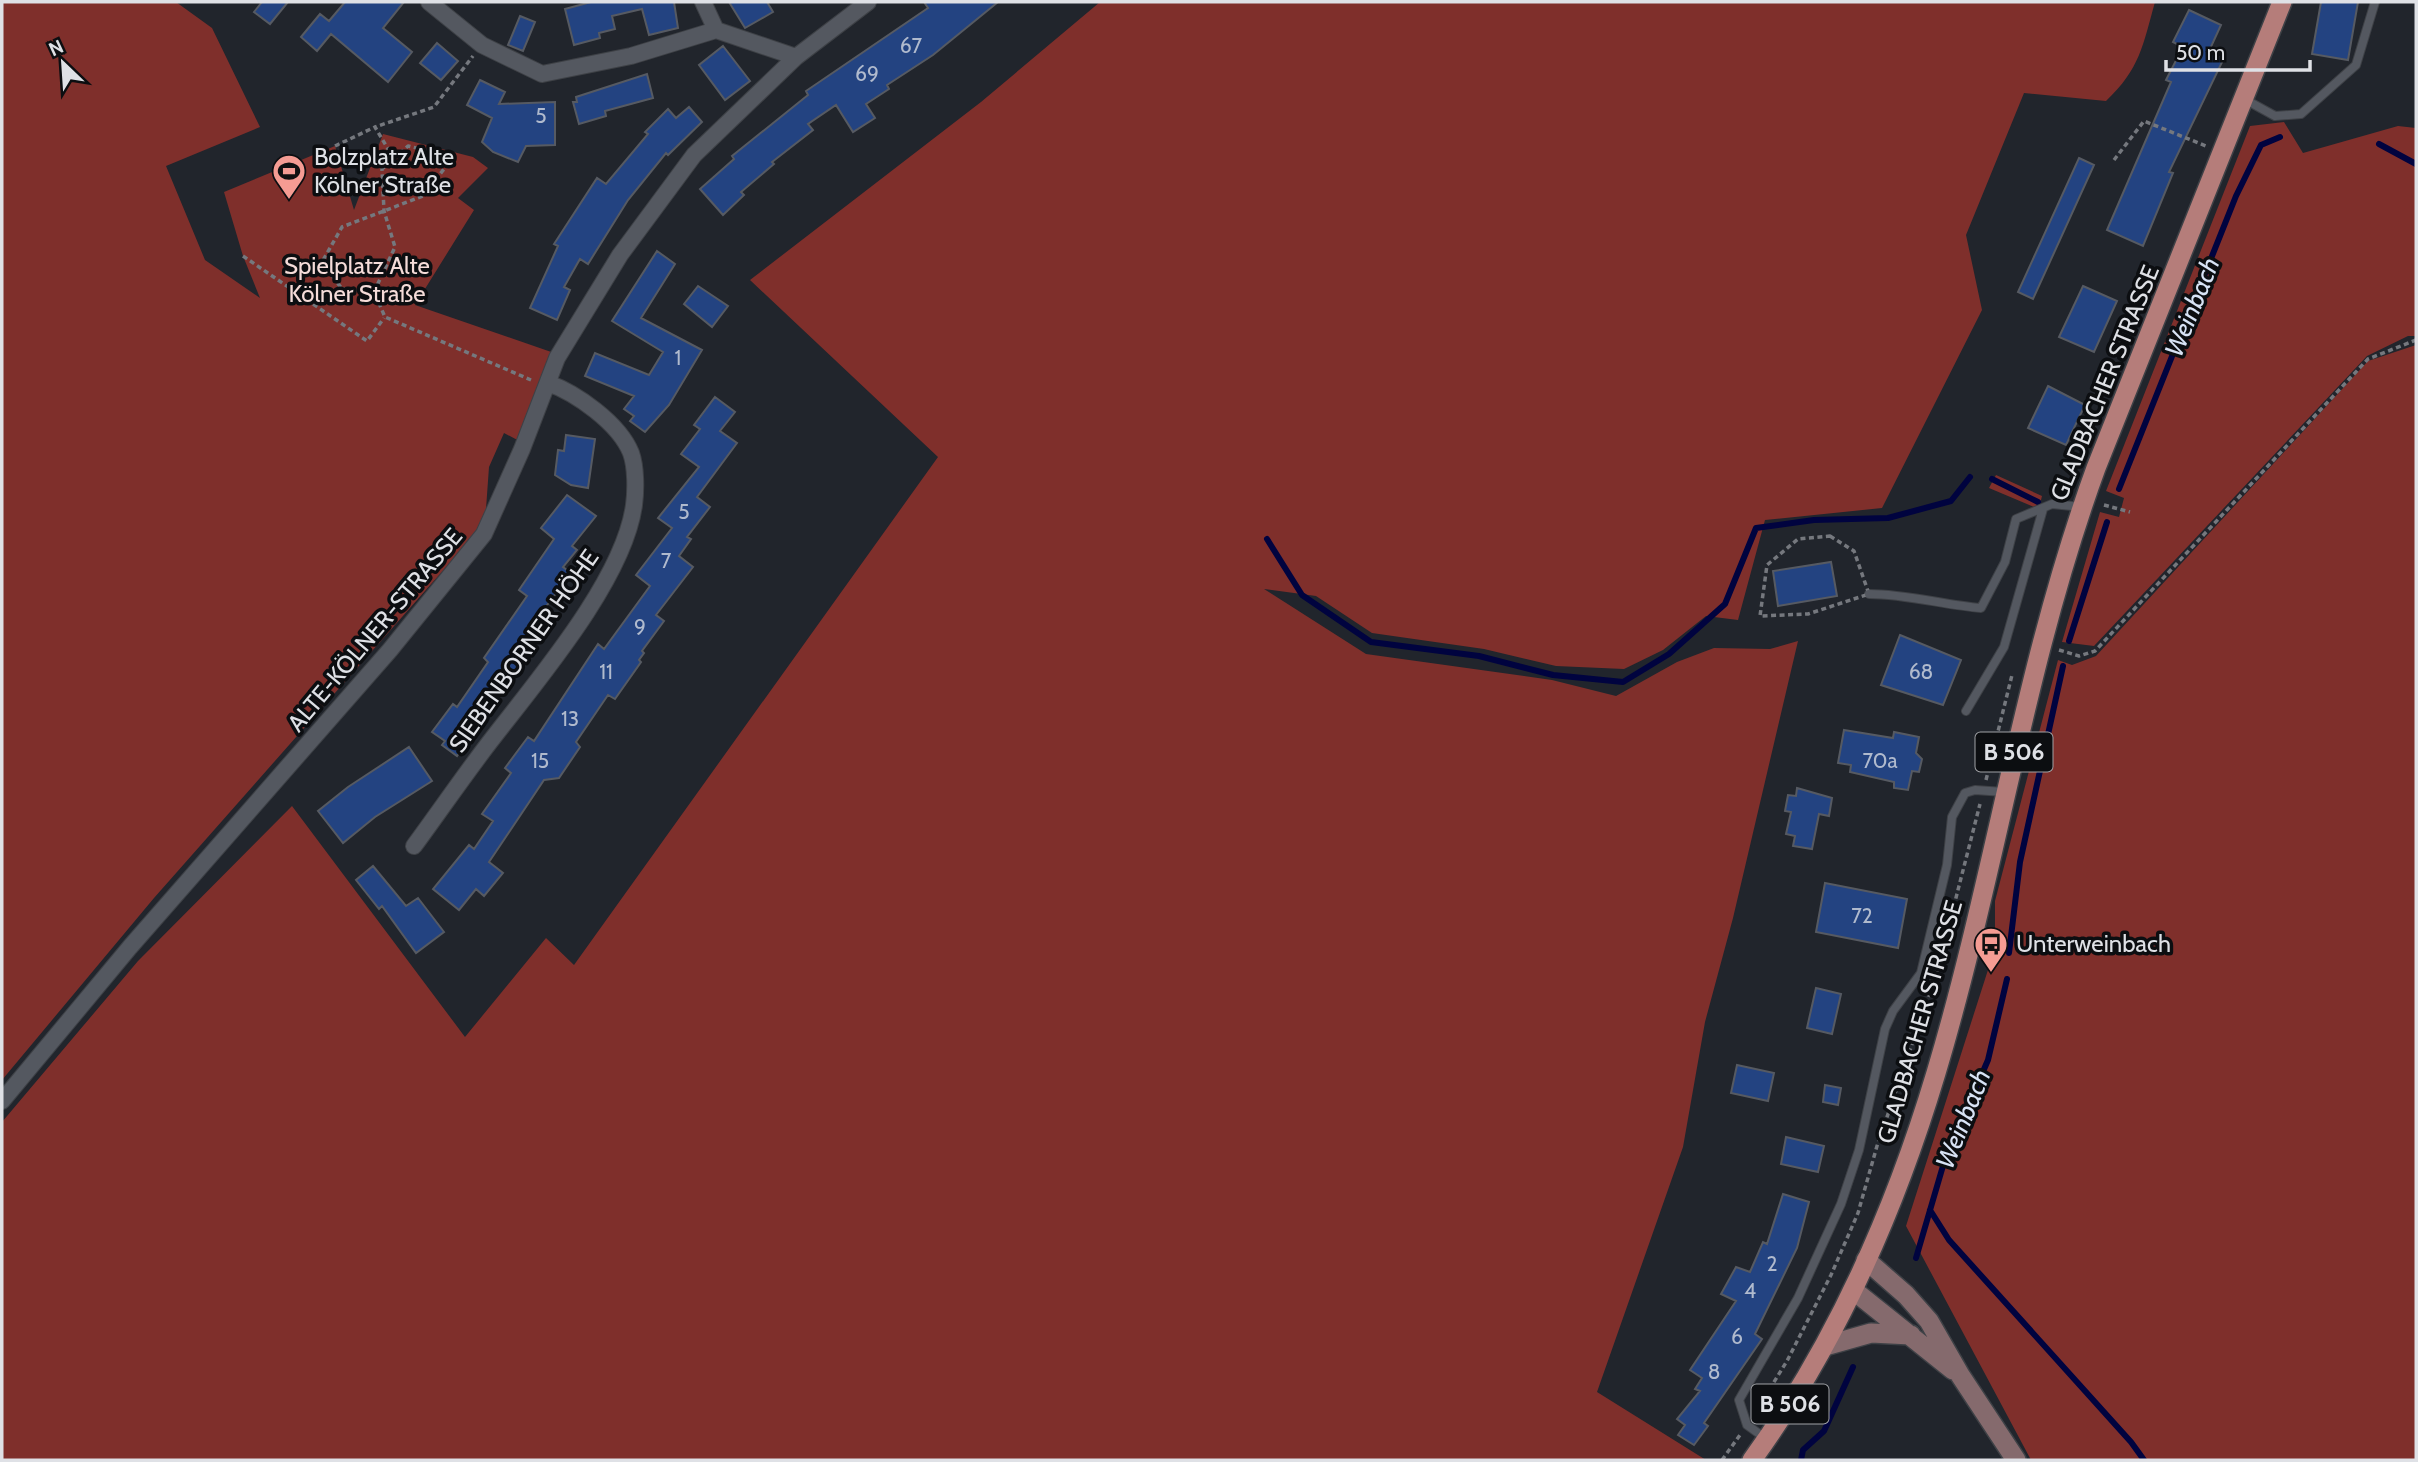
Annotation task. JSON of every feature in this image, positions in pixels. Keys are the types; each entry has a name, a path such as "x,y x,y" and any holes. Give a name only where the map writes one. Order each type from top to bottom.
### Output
{"main road":[{"name":"GLADBACHER STRASSE","path":"1866,1260 1900,1180 1936,1073 2041,645 2083,503 2246,100 2282,2"},
{"name":"B 506","path":"1752,1460 1768,1439 1825,1346 1866,1260"},
{"path":"1866,1260 1920,1309 1938,1334 1959,1375 2015,1460"},
{"path":"1853,1290 1959,1375"},
{"path":"1825,1346 1871,1333 1912,1335"}],"street":[{"path":"429,2 482,45 542,74 631,56 716,30 796,57"},
{"path":"703,2 716,30"},
{"name":"ALTE-KÖLNER-STRASSE","path":"2,1101 130,947 272,789 455,574 484,534 557,358 620,255 694,155 796,57 868,2"},
{"name":"SIEBENBORNER HÖHE","path":"414,846 579,620 621,550 631,517 634,506 634,469 630,451 604,418 570,391 547,385"}],"lane":[{"path":"2246,100 2275,116 2301,114 2356,65 2375,2"},
{"path":"1869,594 1893,594 1934,604 1982,608 2005,562 2016,519 2052,504 2083,503"},
{"path":"1966,711 2004,647 2043,509"},
{"name":"GLADBACHER STRASSE","path":"1768,1439 1747,1425 1739,1400 1777,1336 1841,1204 1859,1150 1885,1029 1893,1011 1921,973 1947,865 1952,817 1957,804 1965,793 1975,790 2004,792"}],"path":[{"path":"335,146 434,107 482,45"},
{"path":"2114,160 2144,121 2224,153"},
{"path":"375,128 394,159"},
{"path":"374,292 342,289 322,262 342,227 384,211 423,196 444,169 438,153 408,146 382,169 384,211 395,247 374,292 385,317 547,385"},
{"path":"243,256 367,341 385,317"},
{"path":"2041,645 2079,656 2095,651 2368,359 2416,340"},
{"path":"2083,503 2130,512"},
{"path":"1830,536 1854,551 1869,594 1808,614 1760,616 1767,565 1798,539 1830,536"}],"green space":[{"name":"Spielplatz Alte Kölner Straße","path":"2,2 176,2 212,28 260,127 166,166 205,260 260,298 243,256 224,192 335,146 354,210 383,134 473,157 488,168 458,198 474,210 415,305 557,354 523,443 504,433 489,467 485,523 154,898 2,1080"},
{"path":"1100,2 2155,2 2139,56 2126,78 2106,101 2024,93 1966,235 1982,310 1882,508 1765,520 1738,620 1706,616 1663,650 1624,669 1556,666 1484,649 1372,633 1316,596 1264,589 1366,654 1552,680 1616,696 1677,662 1714,648 1770,649 1798,641 1733,918 1705,1022 1683,1147 1597,1392 1706,1460 2,1460 2,1122 138,961 292,806 465,1037 546,938 574,965 938,457 750,280 981,102"},
{"path":"2284,122 2303,153 2398,126 2416,128 2416,336 2408,336 2367,356 2094,646 2062,642 2100,512 2119,517 2124,498 2106,491 2250,126"},
{"path":"2416,345 2416,1460 2031,1460 1906,1226 1995,948 1995,901 2058,660 2072,665 2096,656 2368,361"},
{"path":"1996,475 2042,496 2040,504 2034,507 1989,488"}],"building":[{"path":"262,2 288,2 270,24 254,12"},
{"path":"345,2 404,2 383,28 412,52 388,82 331,34 317,51 301,37 320,14 329,21"},
{"path":"591,2 674,2 678,28 649,35 642,9 612,16 615,29 599,33 600,38 574,45 565,9"},
{"path":"729,2 767,2 773,12 745,28"},
{"path":"924,2 998,2 933,55 887,85 889,89 866,104 875,118 853,132 836,105 808,124 813,130 772,162 774,164 741,192 744,195 723,215 700,189 734,159 732,156 808,95 806,91 928,8"},
{"path":"2321,2 2358,2 2348,60 2312,54"},
{"path":"2189,10 2221,25 2209,51 2224,58 2169,172 2173,173 2143,246 2107,230 2171,82 2166,80 2183,47 2173,42"},
{"path":"520,16 535,22 523,51 508,45"},
{"path":"437,43 458,61 441,80 420,63"},
{"path":"723,46 750,81 725,100 699,65"},
{"path":"647,74 653,98 605,111 606,116 579,124 573,102 577,102 576,97"},
{"path":"480,80 505,92 499,104 555,102 555,145 526,146 518,162 493,152 482,142 492,118 467,105"},
{"path":"689,107 702,122 668,155 666,153 628,200 588,264 580,259 564,287 570,290 557,320 530,308 558,246 554,244 597,178 606,184 648,134 645,132 668,109 676,118"},
{"path":"2079,158 2094,165 2033,299 2018,292"},
{"path":"657,251 675,264 641,318 702,350 669,405 645,432 630,421 634,416 624,409 634,396 585,376 595,353 649,375 663,352 612,321"},
{"path":"698,286 728,306 712,327 684,304"},
{"path":"2083,286 2117,301 2094,352 2059,337"},
{"path":"2048,386 2085,405 2066,445 2028,428"},
{"path":"715,397 735,412 720,431 737,443 697,497 710,507 687,537 691,539 679,556 693,567 656,615 664,621 642,651 644,653 639,660 641,662 615,699 608,695 576,742 580,747 559,778 544,780 489,862 503,873 484,896 476,889 459,910 433,889 469,845 474,849 493,821 482,814 511,773 505,768 528,737 534,741 598,644 604,649 650,586 636,575 672,528 658,518 699,467 681,454 700,429 694,425"},
{"path":"566,435 595,439 588,488 571,485 555,475 558,450 564,451"},
{"path":"567,495 596,516 572,546 577,550 563,567 571,573 536,620 546,627 457,756 442,745 445,741 432,732 453,704 457,707 488,662 484,658 527,596 519,590 554,539 541,528"},
{"path":"1831,562 1837,596 1778,606 1773,571"},
{"path":"1900,635 1961,660 1943,705 1881,685"},
{"path":"1844,730 1893,738 1894,732 1919,737 1916,753 1922,759 1919,772 1912,771 1908,790 1894,788 1894,782 1850,772 1851,765 1838,763"},
{"path":"409,747 432,781 375,817 343,843 318,811 348,787"},
{"path":"1797,788 1832,798 1829,816 1819,814 1812,849 1793,846 1795,836 1786,834 1791,812 1785,811 1788,795 1796,796"},
{"path":"373,866 406,906 418,898 444,932 416,953 382,906 379,909 356,880"},
{"path":"1825,883 1907,899 1898,948 1816,932"},
{"path":"1816,988 1841,994 1832,1034 1807,1028"},
{"path":"1737,1065 1774,1073 1768,1101 1731,1093"},
{"path":"1825,1085 1841,1088 1838,1105 1823,1102"},
{"path":"1786,1137 1824,1146 1818,1172 1781,1164"},
{"path":"1783,1194 1809,1202 1797,1248 1755,1334 1762,1339 1704,1423 1708,1426 1694,1445 1678,1435 1685,1425 1677,1419 1700,1391 1695,1389 1702,1378 1690,1370 1736,1301 1721,1294 1736,1267 1750,1272 1763,1242 1767,1244"}],"waterway":[{"name":"Weinbach","path":"2119,489 2236,196 2261,145 2280,137"},
{"path":"2379,144 2416,164"},
{"path":"1267,539 1302,595 1371,642 1479,656 1553,675 1623,682 1669,654 1725,604 1756,528 1814,520 1888,518 1951,501 1970,477"},
{"path":"1992,479 2038,502"},
{"name":"Weinbach","path":"2069,641 2107,522"},
{"name":"Weinbach","path":"2009,953 2020,862 2063,666"},
{"name":"Weinbach","path":"1916,1258 1945,1159 1988,1060 2007,979"},
{"path":"1930,1210 1949,1240 2131,1442 2144,1460"},
{"name":"Weinbach","path":"1801,1460 1803,1450 1824,1431 1853,1367"}],"place":[{"name":"Bolzplatz Alte Kölner Straße","path":"289,201"},
{"name":"Unterweinbach","path":"1991,974"}]}
